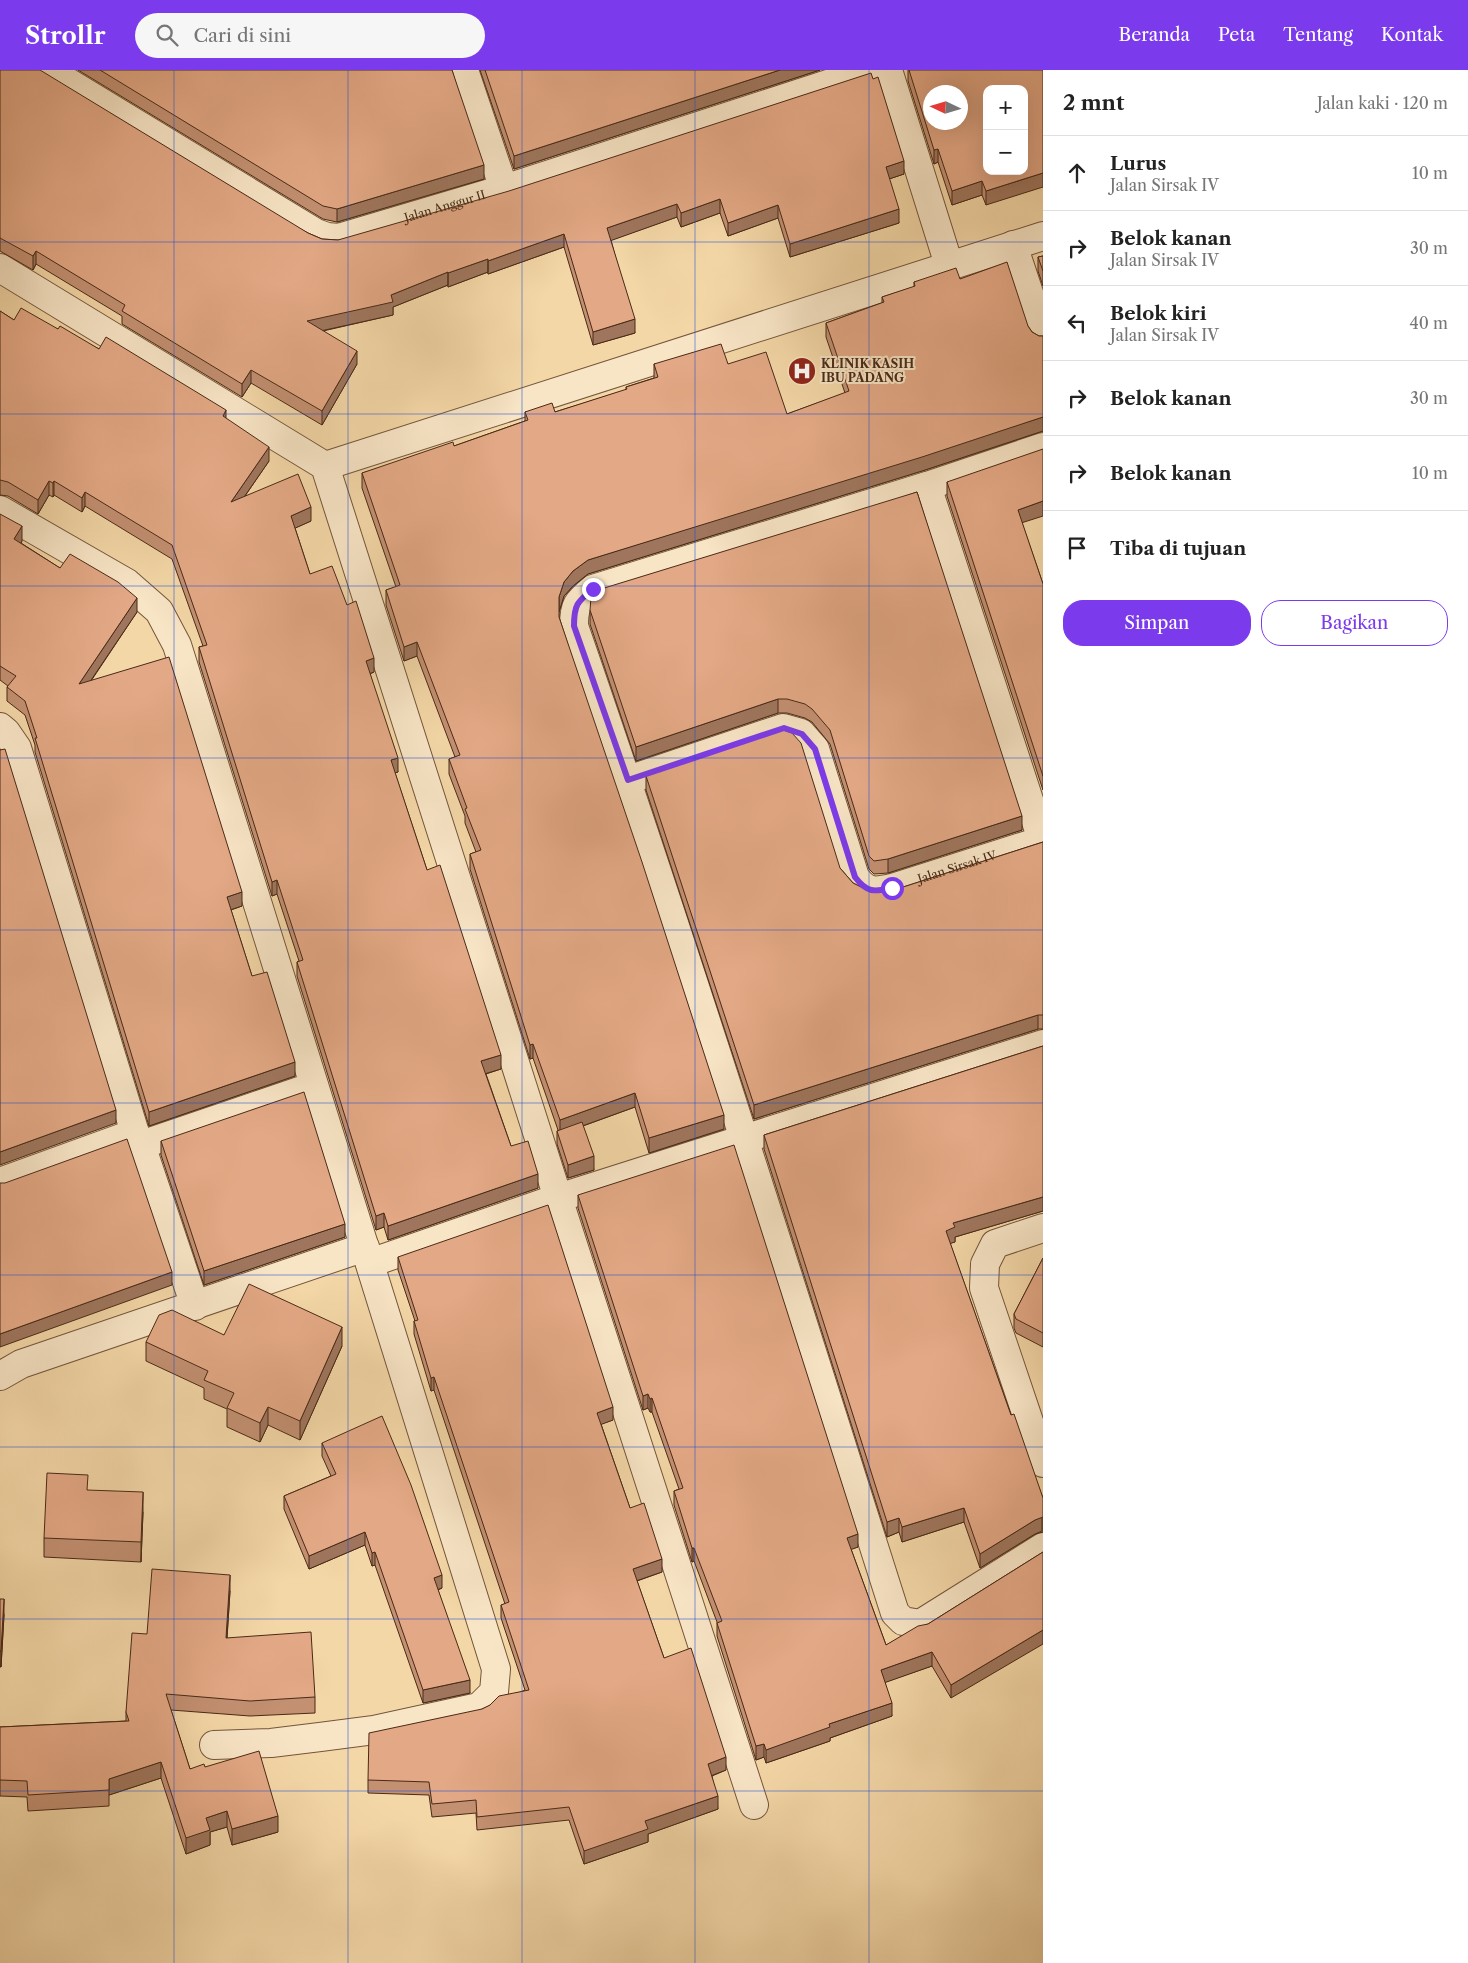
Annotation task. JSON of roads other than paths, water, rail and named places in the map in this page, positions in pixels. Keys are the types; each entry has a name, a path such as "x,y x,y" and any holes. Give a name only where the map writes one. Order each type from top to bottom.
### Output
{"street":[{"name":"Jalan Anggur II","path":"48,70 316,233 327,237 339,238 504,189 874,70"},
{"path":"464,70 504,189"},
{"path":"874,70 949,265"},
{"path":"325,466 1043,236"},
{"path":"1013,245 1043,335"},
{"path":"0,268 325,466 754,1805"},
{"path":"1043,447 927,486 593,589 579,600 574,610 574,626 628,780 895,1613 902,1621 920,1624 1043,1547"},
{"path":"927,486 1043,840"},
{"path":"0,510 127,583 158,611 177,645 496,1669 494,1692 479,1707 374,1730 271,1743 214,1745"},
{"path":"0,727 6,732 17,748 138,1139 195,1306"},
{"name":"Jalan Sirsak IV","path":"628,780 784,728 802,734 815,749 855,877 862,886 874,892 1043,840"},
{"path":"0,1376 21,1364 195,1306 558,1198 1043,1044"},
{"path":"0,1182 314,1086"},
{"path":"1043,1228 995,1244 985,1264 984,1288 1043,1463"}],"place":[{"name":"KLINIK KASIH IBU PADANG","path":"802,371"}]}
